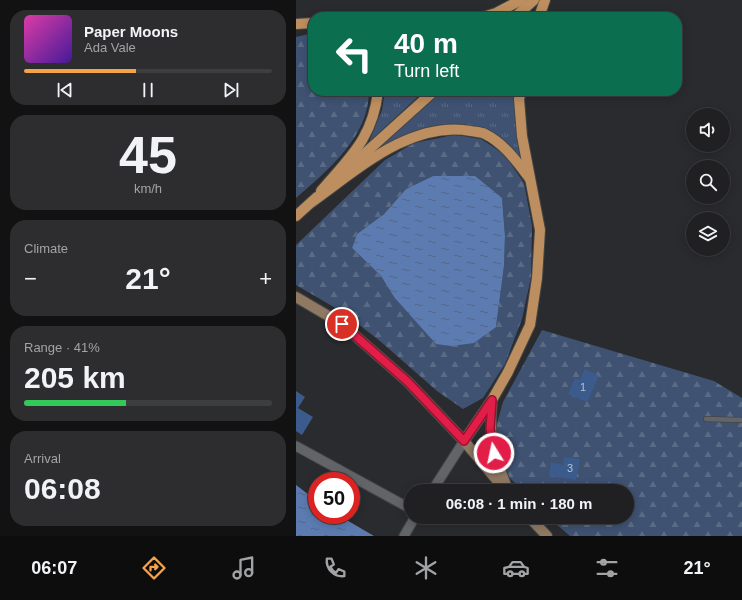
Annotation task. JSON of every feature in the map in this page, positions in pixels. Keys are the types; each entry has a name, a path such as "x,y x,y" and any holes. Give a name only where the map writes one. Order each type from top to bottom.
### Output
{"main road":[{"path":"498,12 521,0"},
{"path":"521,12 534,0"},
{"path":"541,12 545,0"},
{"path":"296,24 308,23"},
{"path":"312,202 362,142 376,111 378,96"},
{"path":"296,216 429,96"},
{"path":"464,441 492,400 508,372 530,325 537,278 540,230 522,136 520,96"},
{"path":"312,202 379,155 415,136 456,129 485,134 512,153 532,183"},
{"path":"296,297 342,324 408,382 464,441 501,484"},
{"path":"492,400 490,429 491,442 504,484"},
{"path":"536,524 547,536"}],"street":[{"path":"436,484 464,441"},
{"path":"296,446 404,505"},
{"path":"406,533 411,524"}],"lane":[{"path":"706,419 742,420"}],"green space":[{"path":"308,34 308,96 368,96 367,108 362,123 354,138 333,164 296,198 296,37"},
{"path":"384,96 419,96 369,142 382,110"},
{"path":"428,96 521,96 532,182 485,134 456,128 414,136 312,201"},
{"path":"454,135 481,139 504,154 524,183 532,226 531,277 522,319 505,364 483,398 463,409 437,391 380,341 344,313 296,285 296,245 385,160 414,143","holes":["433,176 502,198 505,236 504,266 496,327 394,297 381,276 352,248 357,234 384,214 406,189"]},
{"path":"542,330 714,381 742,398 742,536 570,536 556,524 634,524 634,484 516,484 505,473 497,449 496,427 503,402"}],"water":[{"path":"433,176 475,176 502,198 505,236 504,266 496,327 474,343 451,346 436,344 394,297 381,276 352,248 357,234 384,214 406,189"},
{"path":"296,485 308,494 308,524 353,524 374,536 296,536"}],"building":[{"path":"585,369 599,376 587,402 568,394 575,378 580,380"},
{"path":"296,391 305,397 298,408 313,417 302,435 296,431"},
{"path":"564,457 580,459 576,480 549,476 551,462 563,465"}],"route":[{"path":"342,324 408,382 464,441 492,400 490,429 494,453"}]}
